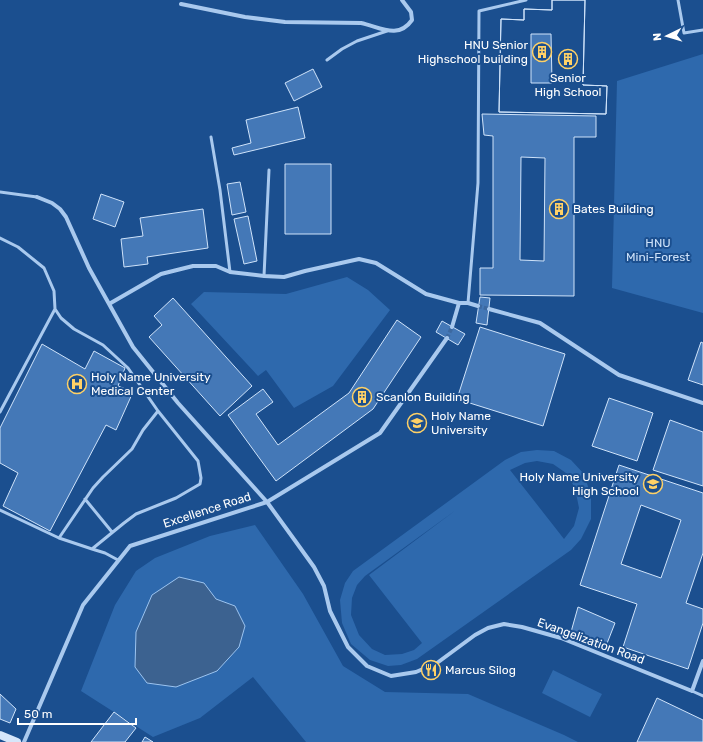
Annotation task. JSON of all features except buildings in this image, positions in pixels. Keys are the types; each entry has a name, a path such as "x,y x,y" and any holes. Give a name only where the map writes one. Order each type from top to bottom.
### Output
{"main road":[{"path":"0,735 17,742"}],"street":[{"path":"181,4 245,17 285,22 361,23 387,31 401,30 412,20 411,12 402,0"},
{"path":"37,198 52,203 60,209 66,217 89,268 109,304 161,274 193,266 216,266 230,272 284,277 359,259 376,263 426,294 459,303 468,303 478,306"},
{"path":"452,327 459,303"},
{"name":"Evangelization Road","path":"109,304 133,347 178,403 268,502 314,567 324,586 330,611 348,647 367,666 391,676 416,672 437,663 475,634 488,628 504,624 522,627 561,638 692,691"},
{"path":"489,308 540,323 619,375 703,403"},
{"name":"Excellence Road","path":"24,742 83,605 130,546 268,502 380,433 447,338"},
{"path":"692,691 703,662"}],"lane":[{"path":"468,303 478,183 479,11 526,0"},
{"path":"678,0 684,33 703,30"},
{"path":"327,60 342,49 357,41 387,31"},
{"path":"211,137 220,190 230,272"},
{"path":"264,276 270,170"},
{"path":"0,192 37,198"},
{"path":"0,238 18,247 44,268 54,291 55,309 61,318 74,329 103,345 128,368 158,411 198,461 201,478 200,484 176,498 136,514 92,549"},
{"path":"0,412 55,309"},
{"path":"59,538 93,488 132,449 143,430 158,411"},
{"path":"85,500 112,532"},
{"path":"0,510 59,538 105,553 118,560"},
{"name":"Evangelization Road","path":"692,691 703,696"}],"green space":[{"name":"HNU Mini-Forest","path":"703,54 703,313 612,288 617,81"},
{"path":"347,277 368,290 390,310 333,386 294,408 266,370 258,376 191,304 204,292 286,294"},
{"path":"537,450 554,451 571,460 584,474 591,496 591,519 581,539 571,550 417,659 401,665 388,666 370,660 351,644 342,623 340,600 345,583 353,571 505,460 521,452","holes":["537,461 553,464 566,473 575,488 579,508 574,526 564,539 510,470 525,463","456,510 369,575 422,643 414,650 402,654 385,655 372,649 359,635 351,615 352,598 357,585 365,576"]},
{"path":"255,525 303,594 343,666 385,692 468,694 578,742 306,742 253,677 200,718 153,737 81,691 115,605 136,571 155,558 210,536"},
{"path":"553,670 602,694 590,717 542,693"}],"shaded area":[{"path":"179,577 204,583 216,599 235,606 245,626 239,647 217,671 176,687 147,683 135,667 136,632 152,595"}],"tunnel":[{"path":"478,306 489,309"},
{"path":"447,338 452,327"}],"place":[{"name":"HNU Senior Highschool building","path":"542,52"},
{"name":"Senior High School","path":"568,59"},
{"name":"Bates Building","path":"559,209"},
{"name":"Holy Name University Medical Center","path":"77,384"},
{"name":"Scanlon Building","path":"362,397"},
{"name":"Holy Name University","path":"417,423"},
{"name":"Holy Name University High School","path":"653,484"},
{"name":"Marcus Silog","path":"431,670"}]}
